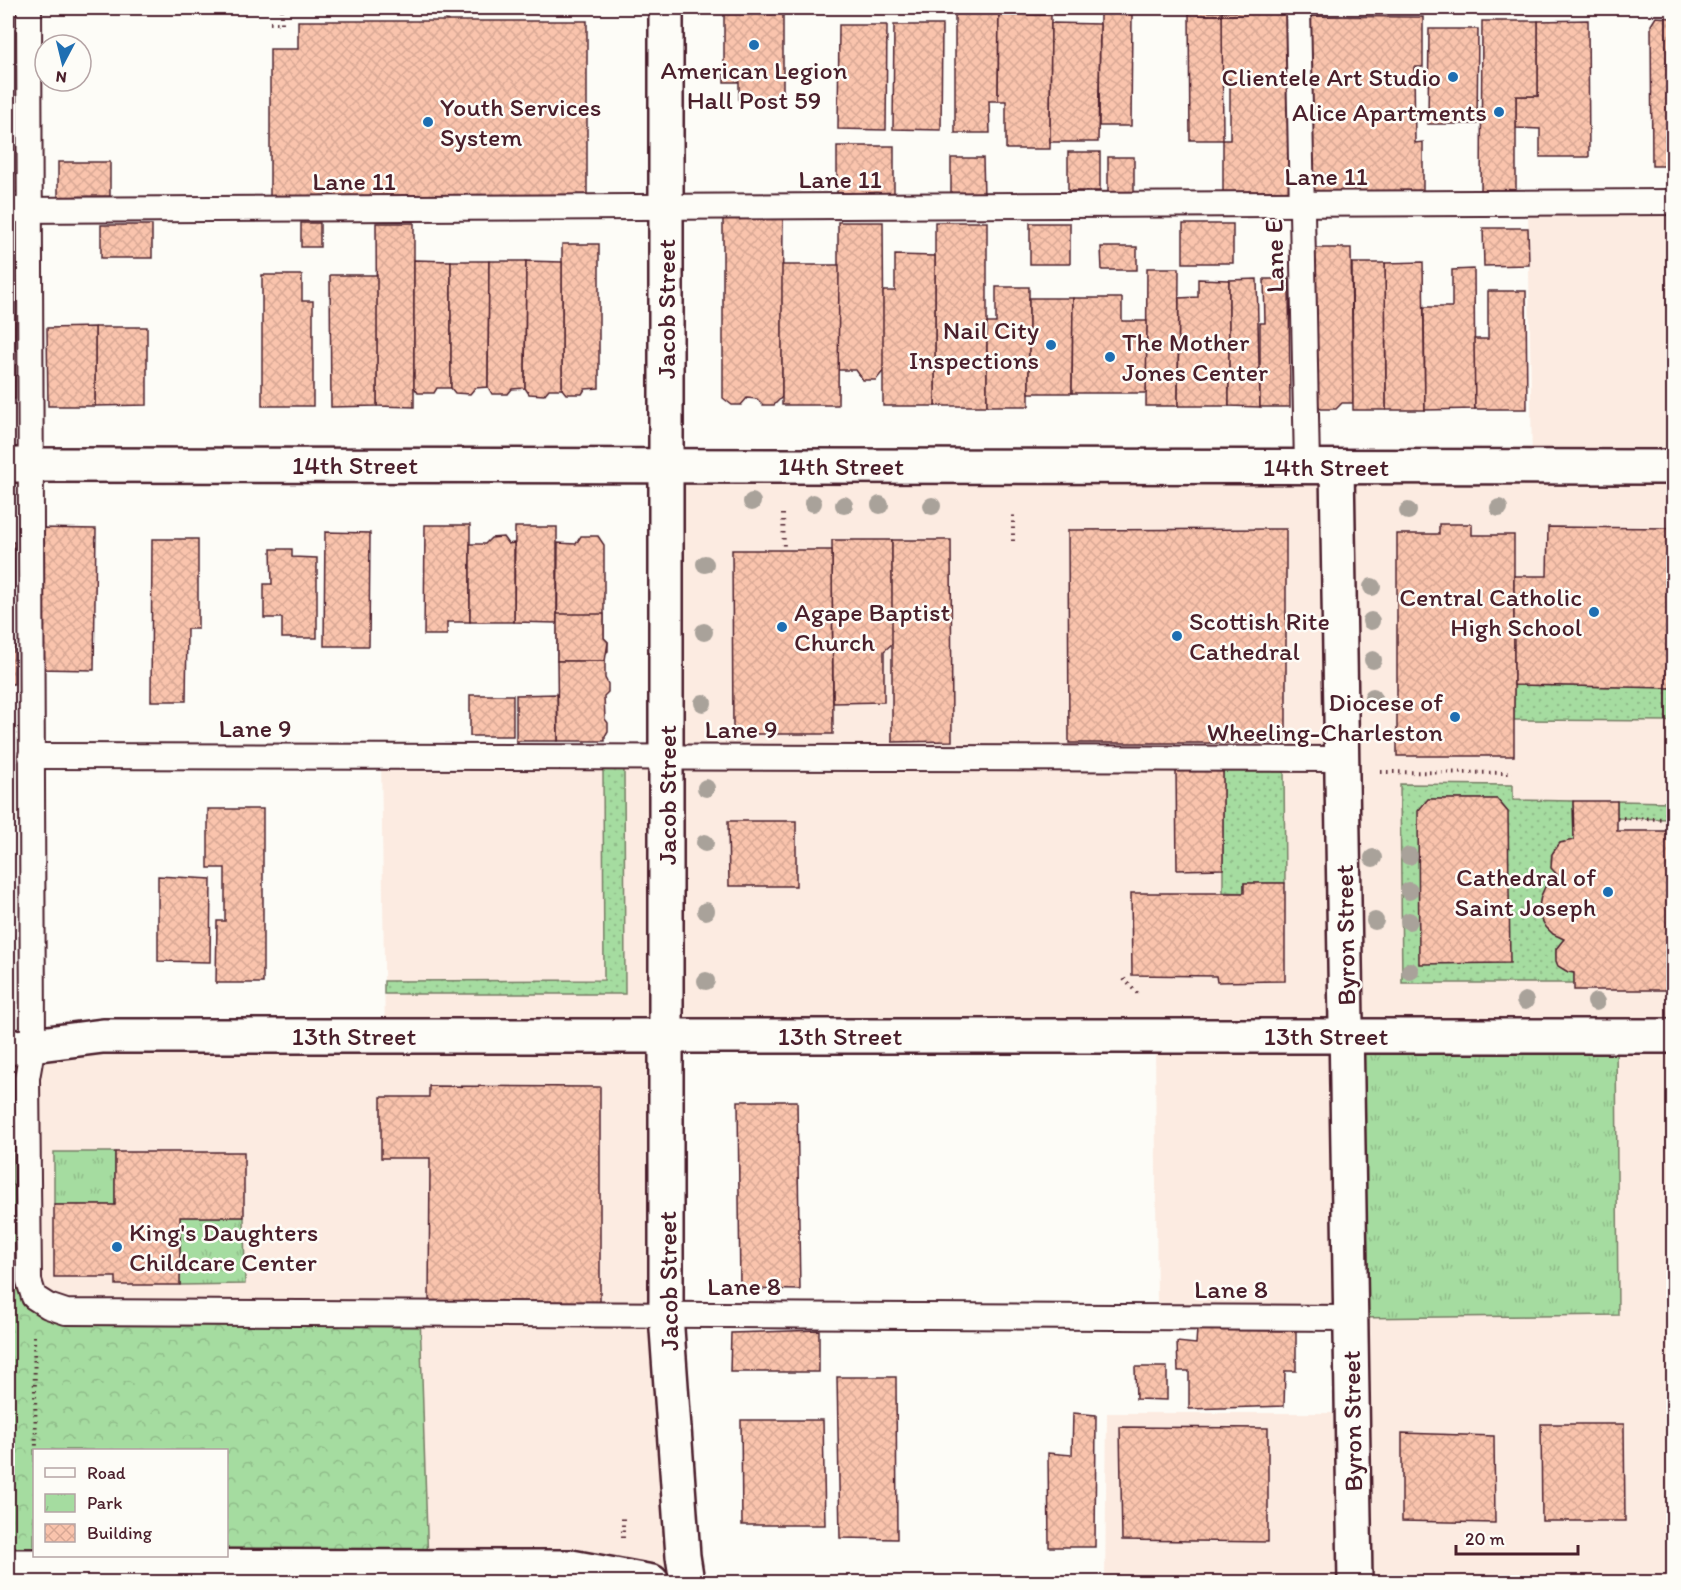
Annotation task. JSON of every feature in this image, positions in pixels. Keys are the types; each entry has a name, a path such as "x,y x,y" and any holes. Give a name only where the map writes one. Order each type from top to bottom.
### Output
{"street":[{"name":"Jacob Street","path":"666,8 666,1315 683,1556 687,1582"},
{"name":"14th Street","path":"19,465 1674,467"},
{"name":"Byron Street","path":"1322,467 1342,759 1355,1582"},
{"name":"13th Street","path":"20,1046 103,1036 1674,1036"},
{"path":"8,1566 571,1567 652,1582"}],"lane":[{"path":"29,8 18,210 19,465 31,756 20,1046 27,1078 29,1281 34,1297"},
{"name":"Lane E","path":"1298,8 1301,205 1322,467"},
{"name":"Lane 11","path":"18,210 1674,202"},
{"name":"Lane 9","path":"31,756 1342,759"},
{"name":"Lane 8","path":"34,1297 48,1306 66,1312 1351,1318"}],"path":[{"path":"270,23 282,23 282,8"},
{"path":"447,21 448,8"},
{"path":"783,514 784,550"},
{"path":"1013,514 1013,541"},
{"path":"1381,772 1513,773"},
{"path":"1617,818 1674,819"},
{"path":"1124,979 1139,995"},
{"path":"34,1297 36,1449"},
{"path":"623,1518 623,1546"}],"shaded area":[{"path":"1673,202 1673,1582 1105,1582 1107,1413 1345,1413 1350,1318 1157,1317 1155,1036 667,1036 687,1582 652,1582 428,1567 66,1312 34,1297 33,1044 385,1036 381,757 667,758 666,466 1532,466 1528,203"}],"green space":[{"path":"1514,685 1673,688 1673,721 1514,720"},
{"path":"624,767 625,994 384,994 384,981 604,980 603,768"},
{"path":"1223,771 1284,771 1285,883 1244,883 1244,893 1223,892"},
{"path":"1400,784 1513,785 1513,800 1573,801 1574,840 1560,843 1553,852 1551,860 1553,869 1560,878 1547,887 1540,900 1539,908 1543,923 1554,934 1564,939 1556,949 1556,958 1562,968 1574,973 1574,983 1402,983","holes":["1428,799 1497,799 1508,812"]},
{"path":"1617,801 1673,802 1673,819 1617,818"},
{"path":"1346,1036 1616,1036 1618,1315 1351,1318"},
{"path":"8,1078 12,1078 13,1185 8,1185"},
{"path":"54,1152 115,1152 115,1205 54,1205"},
{"path":"8,1185 28,1185 29,1281 48,1306 420,1314 428,1566 652,1582 8,1582"},
{"path":"180,1217 244,1217 245,1284 180,1285"}],"building":[{"name":"American Legion Hall Post 59","path":"724,9 783,9 783,101 739,101 739,82 724,82"},
{"path":"1291,11 1293,198 1223,198 1223,140 1230,140 1230,79 1222,79 1222,12"},
{"path":"1189,12 1222,12 1223,140 1190,140"},
{"path":"1100,13 1132,14 1131,126 1099,126"},
{"path":"955,14 999,14 998,101 989,101 990,133 955,133"},
{"path":"999,14 1051,15 1050,149 1006,149 1006,101 998,101"},
{"path":"1310,16 1423,17 1423,67 1414,67 1415,143 1423,142 1423,191 1310,191"},
{"path":"1656,17 1674,20 1674,166 1652,166 1651,25"},
{"path":"1588,20 1589,157 1540,157 1540,129 1516,128 1516,96 1538,96 1538,21"},
{"name":"Youth Services System","path":"298,21 587,21 587,196 270,196 270,49 298,49"},
{"name":"Alice Apartments","path":"1482,21 1538,21 1538,96 1516,96 1516,195 1481,195"},
{"path":"1051,23 1100,24 1098,142 1050,142"},
{"path":"839,25 887,25 886,130 838,129"},
{"path":"894,25 942,25 941,130 893,129"},
{"name":"Clientele Art Studio","path":"1429,29 1478,29 1477,124 1428,124"},
{"path":"8,110 16,110 16,151 8,151"},
{"path":"837,146 894,146 894,196 837,196"},
{"path":"1068,152 1100,152 1100,191 1068,191"},
{"path":"1108,157 1134,157 1134,194 1108,194"},
{"path":"951,158 983,158 984,197 951,197"},
{"path":"58,162 110,162 110,196 58,197"},
{"path":"8,173 18,174 18,192 8,192"},
{"path":"723,216 783,217 782,397 774,405 763,405 757,399 747,398 741,405 732,405 723,398"},
{"path":"838,222 883,222 884,370 876,380 863,380 856,370 838,370"},
{"path":"935,222 987,222 987,406 935,406"},
{"path":"301,223 320,223 320,247 301,247"},
{"path":"376,223 414,223 414,407 377,406"},
{"path":"1030,223 1070,223 1070,264 1030,264"},
{"path":"1183,224 1233,224 1233,263 1183,263"},
{"path":"101,225 152,225 152,258 101,258"},
{"path":"1483,228 1528,228 1529,265 1484,266"},
{"path":"8,238 16,238 15,399 8,399"},
{"path":"562,244 599,244 599,388 585,389 582,394 566,394 562,389"},
{"path":"1101,247 1137,247 1137,270 1102,270"},
{"path":"1311,248 1351,248 1353,403 1342,403 1336,409 1321,409 1313,399"},
{"path":"895,255 935,256 935,406 883,406 883,291 895,291"},
{"path":"414,260 451,261 451,388 437,388 434,393 418,393 414,387"},
{"path":"451,261 489,261 488,387 475,388 470,394 455,393 451,388"},
{"path":"489,261 526,261 525,388 512,389 508,394 492,394 488,387"},
{"path":"526,261 562,262 562,389 549,389 544,395 529,394 525,388"},
{"path":"1423,262 1425,410 1386,410 1385,263"},
{"path":"1352,263 1385,263 1386,410 1353,410"},
{"path":"782,265 839,265 838,405 782,405"},
{"path":"1147,268 1179,268 1178,406 1146,406"},
{"path":"1474,269 1475,409 1425,410 1424,307 1452,307 1452,270"},
{"path":"262,275 302,275 302,301 313,301 313,406 262,406"},
{"path":"330,275 377,275 377,406 331,407"},
{"path":"1198,279 1229,280 1229,406 1178,406 1179,298 1198,297"},
{"path":"1257,279 1260,407 1229,406 1229,280"},
{"path":"1264,279 1289,279 1290,407 1260,407 1260,323 1265,323"},
{"path":"996,287 1029,287 1029,406 987,406 987,323 996,323"},
{"path":"1488,291 1526,291 1527,409 1475,409 1474,339 1488,339"},
{"name":"Nail City Inspections","path":"1029,298 1073,298 1072,393 1029,393"},
{"name":"The Mother Jones Center","path":"1073,298 1122,298 1122,321 1147,321 1146,393 1072,393"},
{"path":"95,327 147,327 147,405 95,406"},
{"path":"95,327 95,406 48,406 47,328"},
{"path":"1439,524 1472,524 1472,535 1514,535 1514,756 1397,756 1397,534 1439,534"},
{"path":"425,525 470,525 470,622 447,622 447,635 424,635"},
{"path":"515,527 557,527 557,623 514,622"},
{"name":"Central Catholic High School","path":"1548,527 1674,528 1674,688 1514,685 1514,576 1547,576"},
{"path":"39,528 96,529 94,670 37,669"},
{"name":"Scottish Rite Cathedral","path":"1286,529 1286,743 1069,743 1068,530"},
{"path":"325,532 370,533 369,646 324,646"},
{"path":"581,536 598,536 604,545 604,638 608,642 608,651 604,654 605,661 557,661 558,543 576,544"},
{"path":"503,537 508,544 514,543 514,622 470,622 470,544 485,544 491,538"},
{"path":"152,539 198,539 198,629 187,629 186,701 151,701"},
{"path":"832,540 892,540 893,643 884,651 884,702 833,703"},
{"path":"892,540 951,540 952,741 892,742"},
{"path":"8,542 14,542 14,684 8,684"},
{"path":"271,549 292,549 292,557 317,558 317,638 282,638 282,618 264,618 264,584 272,584"},
{"name":"Agape Baptist Church","path":"732,550 832,550 833,734 733,734"},
{"path":"557,614 604,614 604,638 608,642 605,661 557,661"},
{"path":"557,661 605,661 608,692 604,696 608,731 605,741 558,741"},
{"path":"557,694 558,741 516,741 516,695"},
{"path":"470,695 513,695 513,736 470,736"},
{"path":"1176,770 1223,771 1223,869 1177,870"},
{"path":"1428,799 1497,799 1508,812 1510,963 1419,964 1418,811"},
{"name":"Cathedral of Saint Joseph","path":"1573,801 1617,801 1617,831 1674,831 1674,990 1574,990 1574,973 1558,966 1556,949 1564,939 1553,934 1546,927 1539,907 1545,887 1560,878 1551,868 1552,854 1560,843 1574,840"},
{"path":"208,809 263,809 263,983 216,983 217,921 225,921 225,868 208,868"},
{"path":"728,821 796,821 796,886 729,886"},
{"path":"158,876 211,879 210,962 158,961"},
{"path":"1244,883 1285,883 1285,981 1217,982 1216,976 1132,975 1131,893 1244,893"},
{"path":"8,935 13,935 13,997 8,997"},
{"path":"429,1086 600,1087 600,1304 429,1304 430,1158 381,1158 381,1097 429,1097"},
{"path":"738,1101 797,1101 800,1290 740,1289"},
{"name":"King's Daughters Childcare Center","path":"115,1152 244,1152 244,1217 180,1217 180,1285 116,1285 116,1277 54,1277 54,1205 115,1205"},
{"path":"1197,1329 1296,1331 1296,1371 1285,1371 1284,1406 1189,1409 1189,1371 1178,1371 1177,1342 1196,1344"},
{"path":"819,1330 819,1372 730,1372 731,1333"},
{"path":"1135,1367 1167,1367 1167,1400 1136,1399"},
{"path":"837,1377 896,1377 897,1539 840,1538"},
{"path":"1073,1413 1096,1415 1095,1547 1049,1547 1048,1453 1072,1455"},
{"path":"741,1420 823,1420 825,1525 742,1525"},
{"path":"1541,1424 1624,1424 1625,1521 1542,1521"},
{"path":"1120,1427 1268,1428 1268,1542 1122,1540"},
{"path":"1402,1433 1494,1436 1495,1523 1402,1521"}],"place":[{"name":"American Legion Hall Post 59","path":"754,45"},
{"name":"Clientele Art Studio","path":"1453,77"},
{"name":"Alice Apartments","path":"1499,112"},
{"name":"Youth Services System","path":"428,122"},
{"name":"Nail City Inspections","path":"1051,345"},
{"name":"The Mother Jones Center","path":"1110,357"},
{"name":"Central Catholic High School","path":"1594,612"},
{"name":"Agape Baptist Church","path":"782,627"},
{"name":"Scottish Rite Cathedral","path":"1177,636"},
{"name":"Diocese of Wheeling-Charleston","path":"1455,717"},
{"name":"Cathedral of Saint Joseph","path":"1608,892"},
{"name":"King's Daughters Childcare Center","path":"117,1247"}]}
